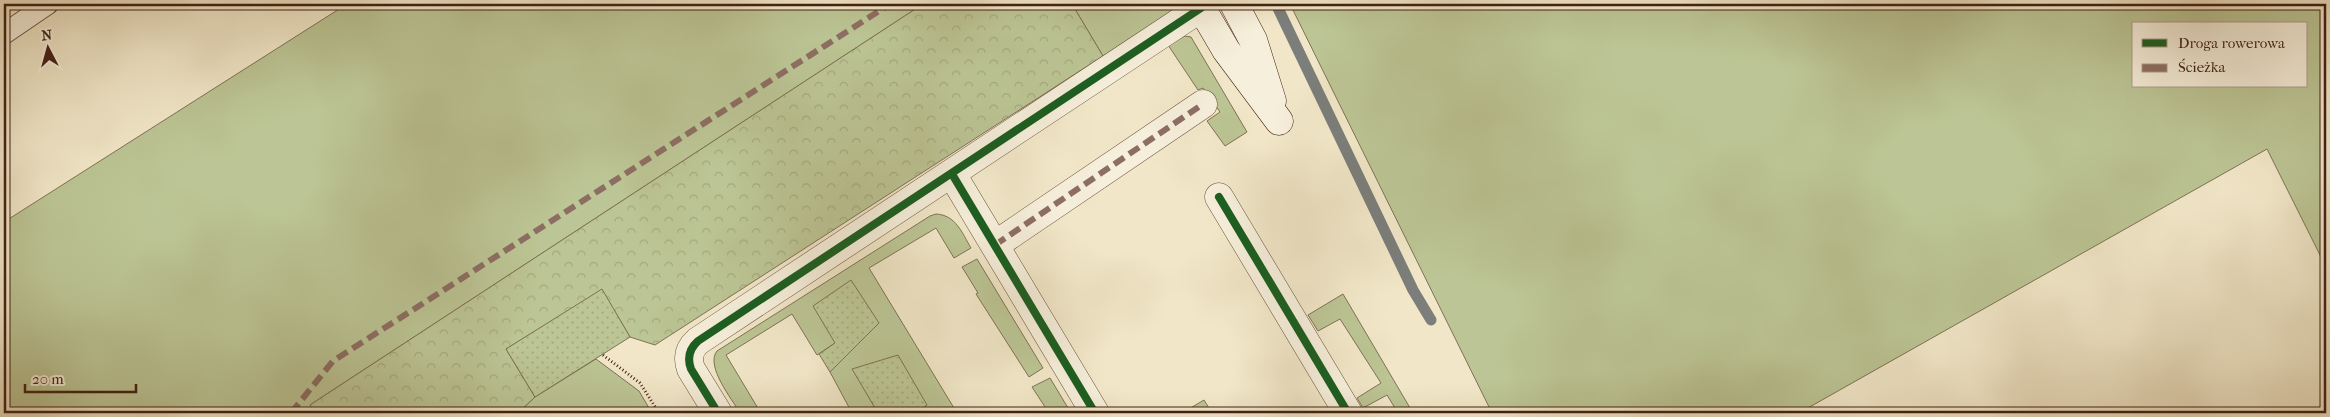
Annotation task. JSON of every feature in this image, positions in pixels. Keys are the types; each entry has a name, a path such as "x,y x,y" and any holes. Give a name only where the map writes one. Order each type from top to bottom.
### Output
{"street":[{"path":"718,413 691,369 688,361 692,347 1200,6 1226,50 1279,121 1253,40 1234,4"},
{"path":"995,245 1203,104"},
{"path":"952,174 1095,413"},
{"path":"1219,196 1348,413"}],"lane":[{"path":"4,34 48,4"}],"path":[{"path":"603,355 640,383 659,413"}],"green space":[{"path":"347,4 923,4 310,405 315,413 4,413 4,222"},
{"path":"923,4 1072,4 1103,56 655,345 630,337 602,290 506,349 535,397 518,413 315,413 310,405"},
{"path":"1072,4 1170,4 1173,10 1103,56"},
{"path":"1290,4 2326,4 2326,267 2267,149 1799,413 1492,413"},
{"path":"1185,36 1191,37 1247,132 1225,146 1207,121 1220,112 1203,88 1198,90 1168,45"},
{"path":"936,214 943,215 953,221 971,248 954,258 936,228 869,268 957,413 916,413 927,405 853,369 878,413 852,413 830,372 879,323 835,343 817,355 792,314 726,355 759,410 754,413 740,413 717,374 714,357 717,351"},
{"path":"977,259 1043,368 1029,377 976,294 978,293 962,267"},
{"path":"851,280 879,323 830,372 819,354 835,343 813,306"},
{"path":"602,289 630,337 535,397 506,349"},
{"path":"1343,294 1413,413 1398,413 1387,395 1363,408 1357,398 1381,383 1340,319 1318,331 1308,315"},
{"path":"898,355 927,405 916,413 878,413 852,369"},
{"path":"596,359 639,391 652,413 518,413 535,397"},
{"path":"1050,378 1071,413 1049,413 1032,387"},
{"path":"1204,400 1212,413 1182,413"}],"waterway":[{"path":"1276,4 1413,290 1431,320"}],"marked path":[{"path":"291,413 333,361 890,4"},
{"path":"995,245 1203,104"}],"cycle path":[{"path":"718,413 691,369 689,357 691,350 698,341 1201,8"},
{"path":"952,174 1095,413"},
{"path":"1219,197 1348,413"}]}
